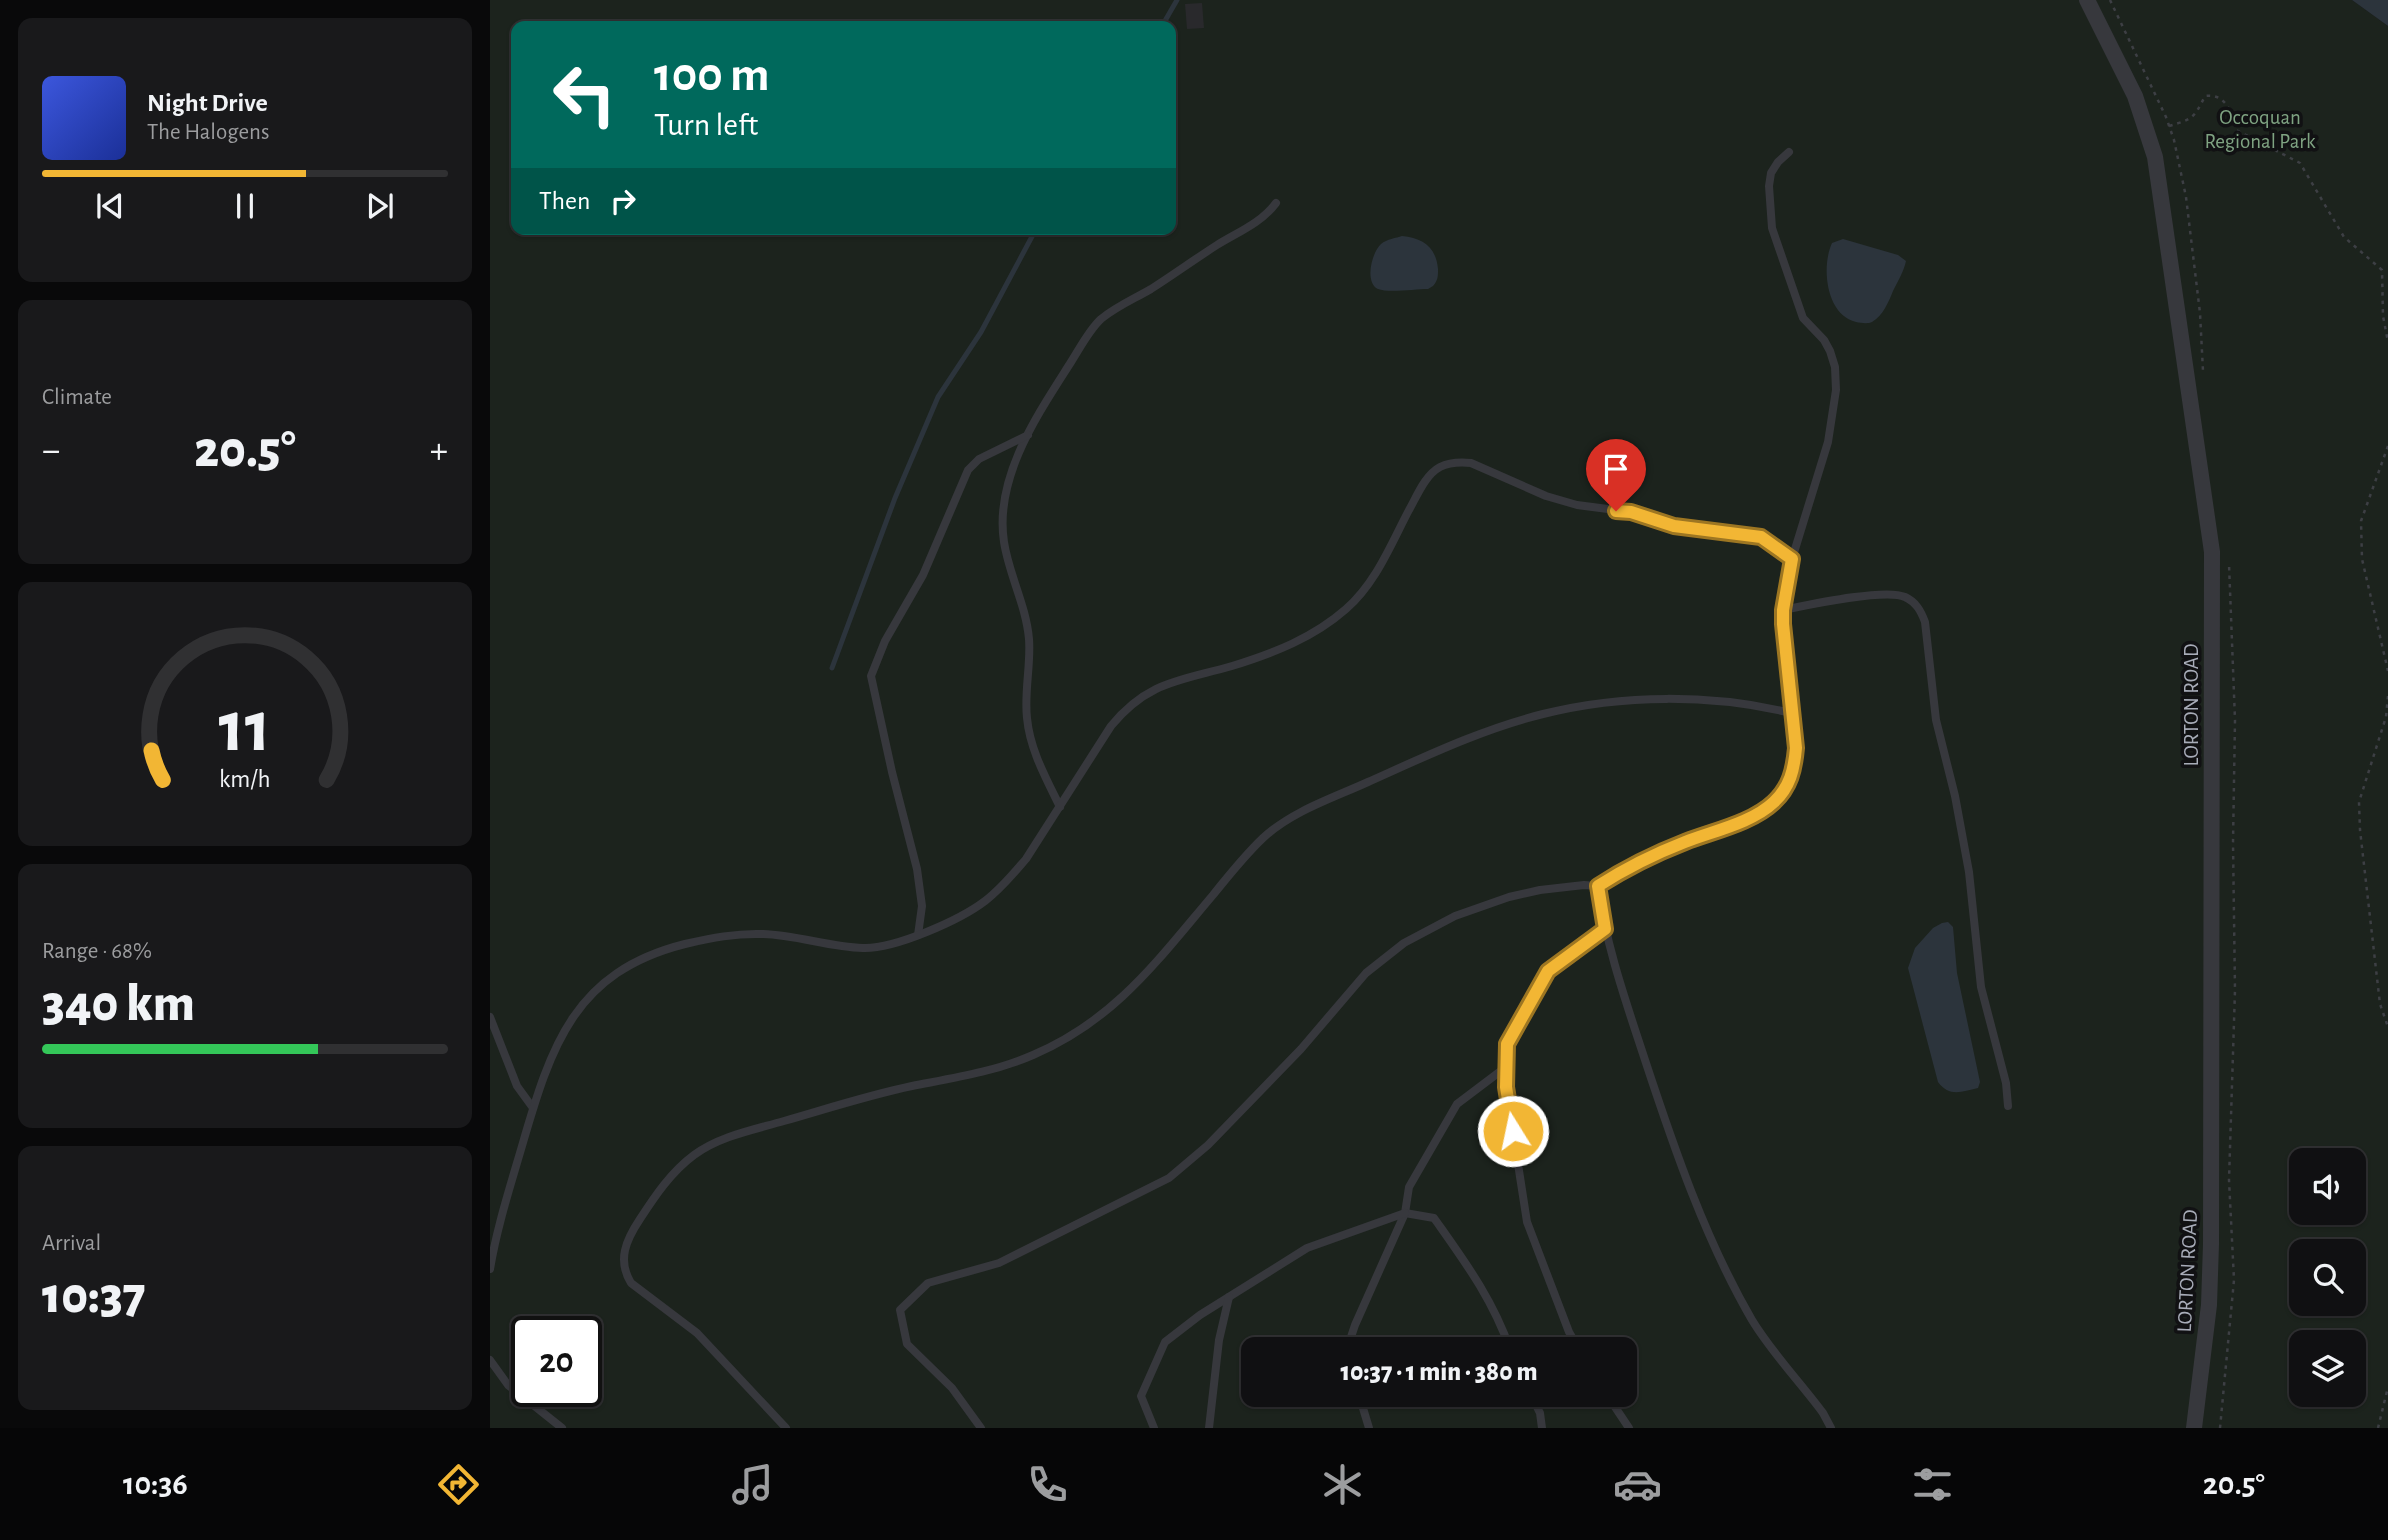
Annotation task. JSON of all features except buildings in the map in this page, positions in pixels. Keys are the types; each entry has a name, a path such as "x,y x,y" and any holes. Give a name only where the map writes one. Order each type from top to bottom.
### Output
{"street":[{"name":"LORTON ROAD","path":"2087,0 2135,96 2155,157 2212,552 2211,1244 2208,1305 2194,1428"}],"lane":[{"path":"981,1428 952,1388 907,1344 900,1310 928,1283 999,1263 1169,1178 1208,1145 1301,1049 1366,973 1404,943 1455,916 1509,897 1540,890 1598,886 1640,861 1747,818 1772,804 1790,782 1795,766 1796,748 1783,610 1792,559 1828,443 1836,390 1835,367 1830,351 1824,340 1803,318 1772,228 1769,186 1771,173 1789,152"},
{"path":"1060,807 1037,759 1028,727 1026,696 1029,640 1025,615 1004,541 1002,517 1007,490 1028,435 1047,399 1099,321 1117,307 1150,290 1255,223 1268,214 1276,203"},
{"path":"918,935 922,906 917,869 871,676 885,641 923,575 968,470 979,459 1028,435"},
{"path":"490,1269 495,1237 533,1108 559,1041 576,1012 607,979 659,951 714,937 739,934 786,935 865,948 887,946 965,913 998,890 1026,859 1111,726 1137,699 1167,683 1230,667 1288,647 1331,622 1352,604 1381,564 1433,472 1450,463 1471,463 1546,496 1577,505 1631,512 1674,526 1761,537 1792,559"},
{"path":"1783,610 1896,594 1913,602 1921,610 1925,622 1936,720 1955,796 1969,872 1981,987 2006,1083 2008,1106"},
{"path":"786,1428 697,1333 631,1283 625,1273 623,1260 626,1246 638,1222 673,1174 697,1153 733,1136 825,1110 910,1087 991,1070 1066,1040 1117,1003 1152,967 1245,856 1280,824 1375,779 1465,741 1544,714 1636,701 1738,703 1791,713"},
{"path":"1598,886 1612,960 1653,1086 1705,1225 1753,1321 1823,1413 1831,1428"},
{"path":"1572,1337 1527,1222 1506,1087 1507,1044 1548,971 1605,929"},
{"path":"490,1017 517,1086 533,1108"},
{"path":"1352,1337 1405,1213 1409,1186 1457,1104 1506,1067"},
{"path":"1154,1428 1141,1396 1164,1342 1200,1315 1307,1248 1405,1213 1434,1218 1471,1271 1498,1317 1506,1337"},
{"path":"1209,1428 1219,1340 1229,1297"},
{"path":"490,1360 508,1385 562,1428"},
{"path":"1363,1407 1369,1428"},
{"path":"1537,1407 1542,1428"},
{"path":"1615,1407 1629,1428"}],"path":[{"path":"2169,126 2196,116 2206,96 2214,95 2221,97 2230,110 2236,130 2300,163 2344,237 2382,270 2382,316 2388,342"},
{"path":"2388,446 2361,521 2362,559 2388,671"},
{"path":"2388,696 2386,717 2359,802 2380,1004 2388,1027"},
{"path":"2378,1428 2388,1387"}],"green space":[{"name":"Occoquan Regional Park","path":"490,0 2352,0 2388,26 2388,1428 490,1428"}],"shaded area":[{"path":"2352,0 2388,0 2388,26"},
{"path":"1402,236 1427,245 1437,261 1437,278 1428,289 1388,291 1378,289 1371,280 1372,260 1378,248 1386,241"},
{"path":"1843,239 1898,255 1906,261 1885,308 1870,323 1846,318 1832,300 1827,264 1832,243"},
{"path":"1948,922 1953,927 1957,973 1980,1082 1978,1088 1956,1092 1946,1090 1938,1082 1908,968 1915,948 1933,928"}],"waterway":[{"path":"1165,21 1177,0"},
{"path":"832,668 895,498 938,397 981,332 1033,235"}],"route":[{"path":"1513,1131 1506,1087 1507,1044 1548,971 1605,929 1598,886 1617,873 1660,852 1757,814 1784,792 1795,766 1796,748 1783,624 1792,559 1761,537 1674,526 1631,512 1616,511"}]}
